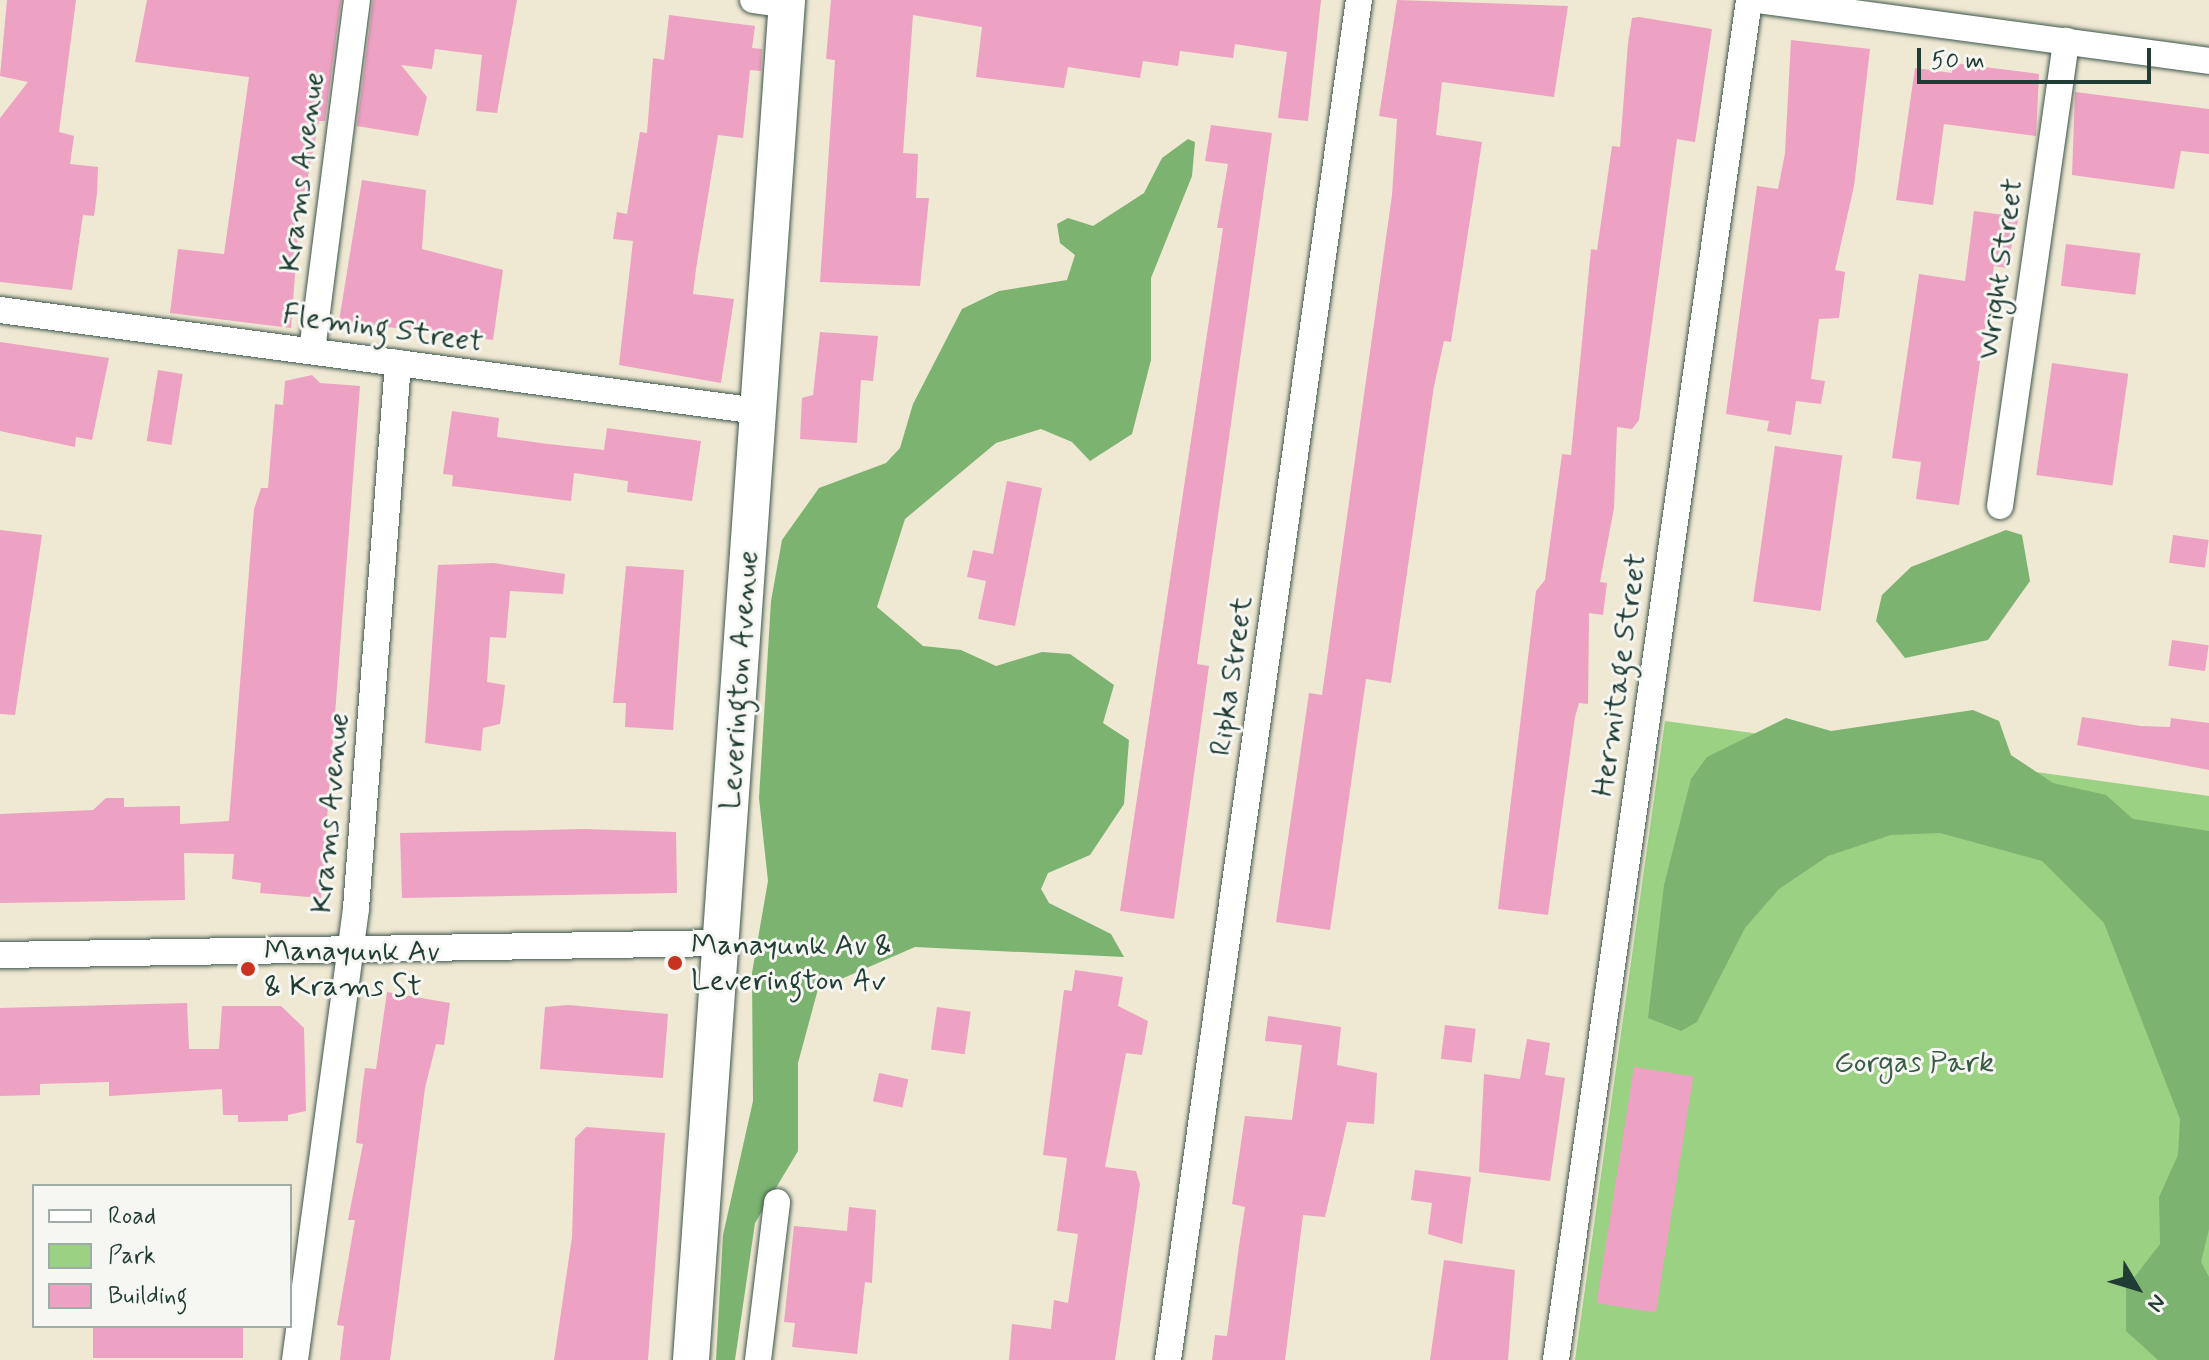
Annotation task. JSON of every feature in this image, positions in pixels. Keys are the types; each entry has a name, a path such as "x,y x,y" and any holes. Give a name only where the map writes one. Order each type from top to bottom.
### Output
{"street":[{"name":"Krams Avenue","path":"312,351 357,0"},
{"name":"Ripka Street","path":"1168,1360 1359,0"},
{"name":"Hermitage Street","path":"1556,1360 1749,0"},
{"path":"1758,0 2209,61"},
{"name":"Leverington Avenue","path":"691,1360 758,411 776,2"},
{"name":"Wright Street","path":"2000,506 2066,41"},
{"name":"Fleming Street","path":"0,310 758,411"},
{"name":"Krams Avenue","path":"295,1360 351,949 398,363"},
{"path":"0,955 722,943"},
{"path":"758,1360 777,1202"}],"green space":[{"path":"1188,139 1195,142 1192,176 1151,278 1151,360 1132,434 1090,461 1072,442 1041,429 996,443 905,519 877,607 923,646 961,650 996,666 1042,652 1070,654 1114,685 1103,723 1129,740 1124,804 1090,855 1048,873 1041,889 1049,903 1111,934 1124,957 915,947 818,989 798,1063 798,1151 755,1223 735,1360 716,1360 723,1235 753,1101 752,973 768,881 759,798 771,601 782,540 819,488 886,463 900,448 913,404 962,309 999,291 1067,280 1075,255 1060,243 1057,224 1068,218 1093,226 1144,193 1162,158"},
{"path":"2006,530 2022,535 2030,581 1988,640 1905,658 1876,621 1882,595 1911,567"},
{"path":"1973,710 1999,721 2011,755 2053,783 2106,795 2133,819 2209,831 2209,1229 2201,1262 2209,1277 2209,1360 2158,1360 2126,1331 2126,1288 2160,1244 2159,1197 2178,1155 2180,1119 2104,923 2042,861 1940,833 1891,835 1828,856 1779,889 1745,928 1697,1022 1681,1031 1648,1018 1664,885 1691,779 1707,757 1786,718 1831,731"},
{"name":"Gorgas Park","path":"1665,721 2209,796 2209,1360 1575,1360"}],"building":[{"path":"7,0 76,0 59,132 74,136 70,164 98,167 94,216 83,215 72,290 0,282 0,118 28,82 0,76"},
{"path":"147,0 341,0 325,121 319,121 299,221 291,328 170,313 178,249 224,254 249,77 135,62"},
{"path":"373,0 517,0 497,113 476,111 482,55 435,49 432,69 401,65 427,97 418,136 357,126"},
{"path":"831,0 1321,0 1308,121 1278,118 1287,52 1235,44 1233,58 1180,51 1178,66 1143,61 1140,78 1068,67 1064,88 976,77 982,27 913,15 903,153 918,154 916,198 929,198 920,286 820,282 835,60 826,59"},
{"path":"1397,0 1568,6 1554,97 1442,82 1436,135 1482,142 1451,342 1444,341 1434,386 1391,683 1366,679 1330,930 1276,922 1309,693 1322,695 1392,195 1397,119 1379,116"},
{"path":"669,15 755,26 752,48 762,49 761,71 750,70 743,138 718,135 696,269 693,294 734,299 721,383 619,365 633,241 613,239 617,212 627,214 640,132 647,133 653,58 664,60"},
{"path":"1632,18 1712,29 1695,142 1677,139 1639,420 1632,429 1617,427 1614,508 1600,582 1607,583 1603,615 1589,613 1588,704 1579,703 1575,717 1548,915 1498,909 1536,591 1545,580 1562,454 1571,455 1591,249 1597,250 1612,146 1620,147 1628,43"},
{"path":"1791,40 1870,49 1854,186 1835,270 1845,272 1839,318 1819,319 1811,379 1825,381 1821,404 1796,401 1791,435 1767,431 1769,421 1726,414 1757,186 1778,189 1785,153"},
{"path":"1953,63 2039,74 2036,136 1944,124 1933,205 1896,200 1915,68 1952,73"},
{"path":"2075,92 2209,109 2209,154 2181,151 2174,189 2072,175"},
{"path":"1211,125 1272,133 1197,664 1209,666 1174,919 1120,911 1223,228 1217,228 1228,164 1205,161"},
{"path":"362,180 426,190 422,249 503,270 493,340 339,321"},
{"path":"1974,211 2019,217 2006,268 1994,266 1959,505 1916,499 1921,462 1892,458 1919,274 1965,281"},
{"path":"2066,244 2140,253 2135,295 2061,286"},
{"path":"820,332 878,336 873,381 861,380 857,443 800,439 802,398 813,395"},
{"path":"0,342 109,358 92,440 76,437 75,447 0,431"},
{"path":"2052,363 2128,374 2113,486 2036,475"},
{"path":"158,370 183,374 171,445 147,441"},
{"path":"312,375 320,383 360,386 321,898 260,893 261,883 232,879 234,854 184,853 185,900 0,903 0,814 93,810 106,798 124,798 124,807 180,806 180,824 229,821 254,509 261,488 268,488 275,404 283,405 285,381"},
{"path":"452,411 499,418 497,437 548,444 604,450 607,428 701,441 692,501 627,492 628,481 574,473 571,501 452,486 453,475 443,474"},
{"path":"1775,446 1842,455 1820,611 1753,601"},
{"path":"1007,481 1042,488 1015,626 978,619 986,581 967,577 973,550 993,554"},
{"path":"0,530 42,535 15,715 0,714"},
{"path":"2173,535 2209,540 2205,568 2169,563"},
{"path":"494,563 565,574 563,594 510,591 506,638 490,637 487,682 505,685 500,724 483,728 481,751 425,743 438,565"},
{"path":"626,566 684,570 673,730 625,727 626,703 613,703"},
{"path":"2172,640 2209,645 2205,671 2168,666"},
{"path":"2082,717 2141,726 2170,727 2171,718 2209,723 2209,770 2077,745"},
{"path":"584,829 676,832 677,893 402,898 400,833"},
{"path":"1075,970 1123,977 1118,1006 1148,1021 1142,1055 1126,1053 1105,1167 1136,1171 1140,1184 1115,1360 1009,1360 1012,1324 1051,1329 1054,1300 1068,1303 1078,1234 1057,1231 1067,1158 1043,1155 1064,990 1072,991"},
{"path":"387,992 450,1003 444,1045 436,1044 425,1088 390,1360 340,1360 344,1326 337,1325 355,1220 348,1220 363,1144 356,1143 361,1098 365,1068 376,1069"},
{"path":"187,1003 189,1049 219,1049 222,1006 281,1006 304,1028 306,1111 288,1115 288,1121 238,1122 238,1115 223,1115 222,1089 109,1096 109,1082 40,1084 40,1095 0,1096 0,1008"},
{"path":"568,1005 668,1014 663,1078 540,1069 545,1007"},
{"path":"937,1007 971,1012 965,1054 931,1050"},
{"path":"1268,1016 1341,1027 1337,1065 1377,1073 1374,1124 1347,1122 1325,1217 1303,1215 1285,1360 1212,1360 1215,1335 1227,1336 1245,1207 1232,1204 1245,1116 1292,1120 1302,1045 1265,1041"},
{"path":"1445,1025 1476,1029 1472,1063 1441,1059"},
{"path":"1527,1039 1550,1043 1545,1075 1565,1078 1550,1181 1479,1172 1484,1074 1520,1079"},
{"path":"1634,1067 1693,1076 1656,1312 1597,1303"},
{"path":"879,1073 908,1079 902,1108 873,1101"},
{"path":"586,1127 665,1133 648,1360 554,1360 572,1237 575,1138"},
{"path":"1415,1170 1471,1177 1462,1244 1428,1234 1432,1203 1411,1200"},
{"path":"849,1207 876,1210 872,1283 865,1282 857,1354 792,1347 795,1323 784,1322 794,1226 847,1231"},
{"path":"1444,1260 1515,1270 1508,1360 1430,1360"},
{"path":"93,1328 243,1328 243,1358 93,1358"}],"place":[{"name":"Manayunk Av & Leverington Av","path":"675,963"},
{"name":"Manayunk Av & Krams St","path":"248,969"}]}
